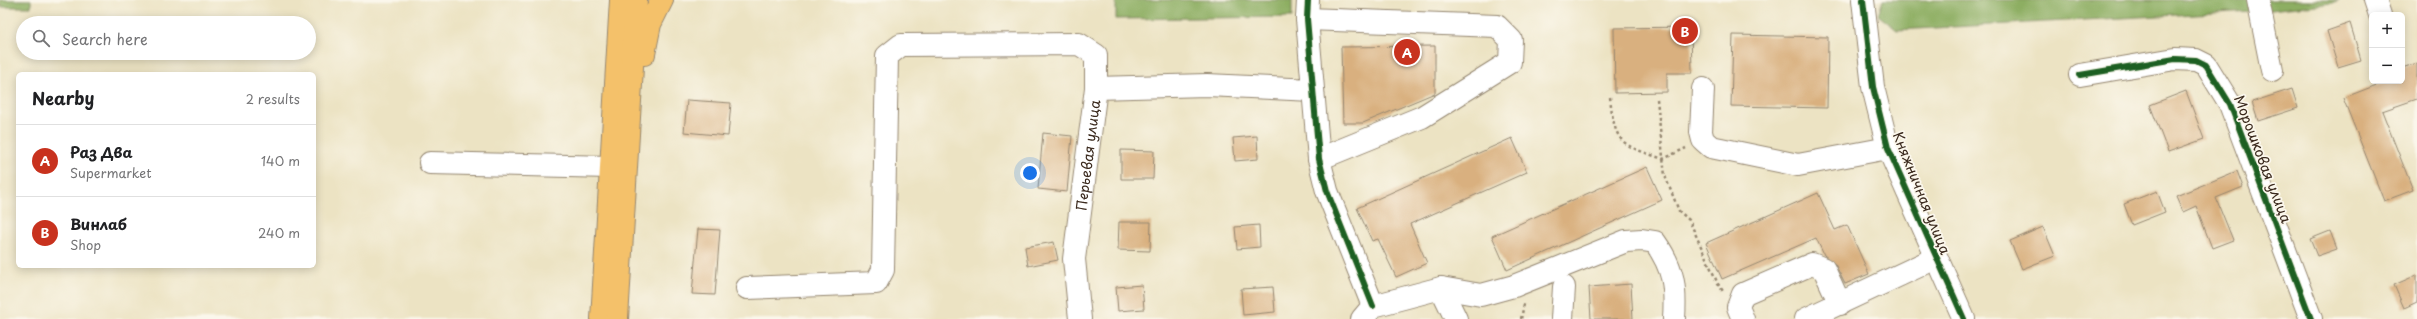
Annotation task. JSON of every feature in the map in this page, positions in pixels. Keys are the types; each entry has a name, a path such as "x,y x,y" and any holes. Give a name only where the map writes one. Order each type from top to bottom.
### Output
{"main road":[{"path":"602,319 621,0"},
{"path":"617,319 636,0"},
{"path":"621,255 630,215 644,51 650,24 662,0"}],"street":[{"name":"Княжничная улица","path":"1863,0 1872,87 1888,148 1964,319"},
{"path":"2258,0 2272,70"},
{"path":"2375,0 2379,12"},
{"path":"1320,159 1422,117 1510,62 1511,40 1497,26 1308,9 1312,90 1320,159 1327,191 1367,312 1441,288 1481,295 1514,286 1626,241 1642,240 1655,242 1666,257 1676,290 1674,319"},
{"path":"747,288 876,283 883,270 887,56 901,44 1079,44 1096,55 1096,88"},
{"name":"Морошковая улица","path":"2080,75 2175,59 2196,60 2206,64 2230,104 2311,319"},
{"name":"Перьевая улица","path":"1080,319 1074,259 1096,88 1207,85 1312,90"},
{"path":"1703,89 1701,132 1703,140 1711,147 1798,165 1818,163 1888,148"},
{"path":"430,163 611,167"},
{"path":"1806,319 1936,258"},
{"path":"1742,310 1743,294 1812,264 1824,269 1840,304"},
{"path":"1562,319 1564,287"},
{"path":"1441,288 1456,319"}],"path":[{"path":"1610,97 1612,119 1619,138 1630,147 1663,159 1703,140"},
{"path":"1657,100 1665,176 1675,204 1679,211 1689,220 1718,284 1742,310"}],"green space":[{"path":"0,0 31,0 31,7 0,7"},
{"path":"1116,0 1292,0 1292,17 1116,19"},
{"path":"1883,0 2339,0 2333,3 2271,10 1897,30 1878,15"}],"building":[{"path":"2350,23 2361,60 2338,67 2327,31"},
{"path":"1691,27 1692,73 1667,73 1667,92 1615,93 1614,28"},
{"path":"1733,35 1828,37 1827,108 1731,106"},
{"path":"1435,46 1435,93 1363,123 1343,123 1341,47"},
{"path":"2417,63 2417,99 2382,111 2413,190 2384,201 2343,98 2379,84 2405,84 2405,67"},
{"path":"2292,89 2298,108 2258,121 2252,102"},
{"path":"2186,91 2204,139 2168,152 2150,105"},
{"path":"687,100 731,103 728,136 684,132"},
{"path":"1043,133 1072,136 1067,192 1038,189"},
{"path":"1257,136 1258,159 1235,161 1233,138"},
{"path":"1512,138 1527,172 1410,224 1427,263 1396,277 1378,239 1372,241 1357,208"},
{"path":"1121,150 1154,151 1153,179 1121,179"},
{"path":"1647,167 1662,200 1507,270 1492,236"},
{"path":"2237,171 2243,187 2216,198 2233,240 2212,248 2196,206 2183,212 2176,196"},
{"path":"2157,191 2165,212 2132,225 2124,204"},
{"path":"1818,193 1835,230 1847,225 1869,274 1845,284 1835,264 1824,255 1816,238 1722,279 1706,243"},
{"path":"1119,222 1151,222 1150,251 1118,250"},
{"path":"1259,225 1260,247 1237,249 1235,227"},
{"path":"2043,227 2055,256 2022,269 2010,241"},
{"path":"698,229 720,230 715,295 692,294"},
{"path":"2330,231 2337,249 2317,256 2310,239"},
{"path":"1054,242 1058,260 1028,266 1025,247"},
{"path":"2417,275 2417,302 2404,308 2394,285"},
{"path":"1631,284 1633,319 1591,319 1589,287"},
{"path":"1142,285 1144,309 1118,311 1116,287"},
{"path":"1273,287 1275,312 1243,315 1241,289"}],"cycle path":[{"path":"1308,0 1307,19 1319,159 1327,191 1373,306"},
{"path":"1863,0 1873,87 1888,148 1964,319"},
{"path":"2080,75 2175,59 2196,60 2206,65 2230,104 2311,319"}],"place":[{"name":"Винлаб","path":"1685,31"},
{"name":"Раз Два","path":"1407,52"}]}
